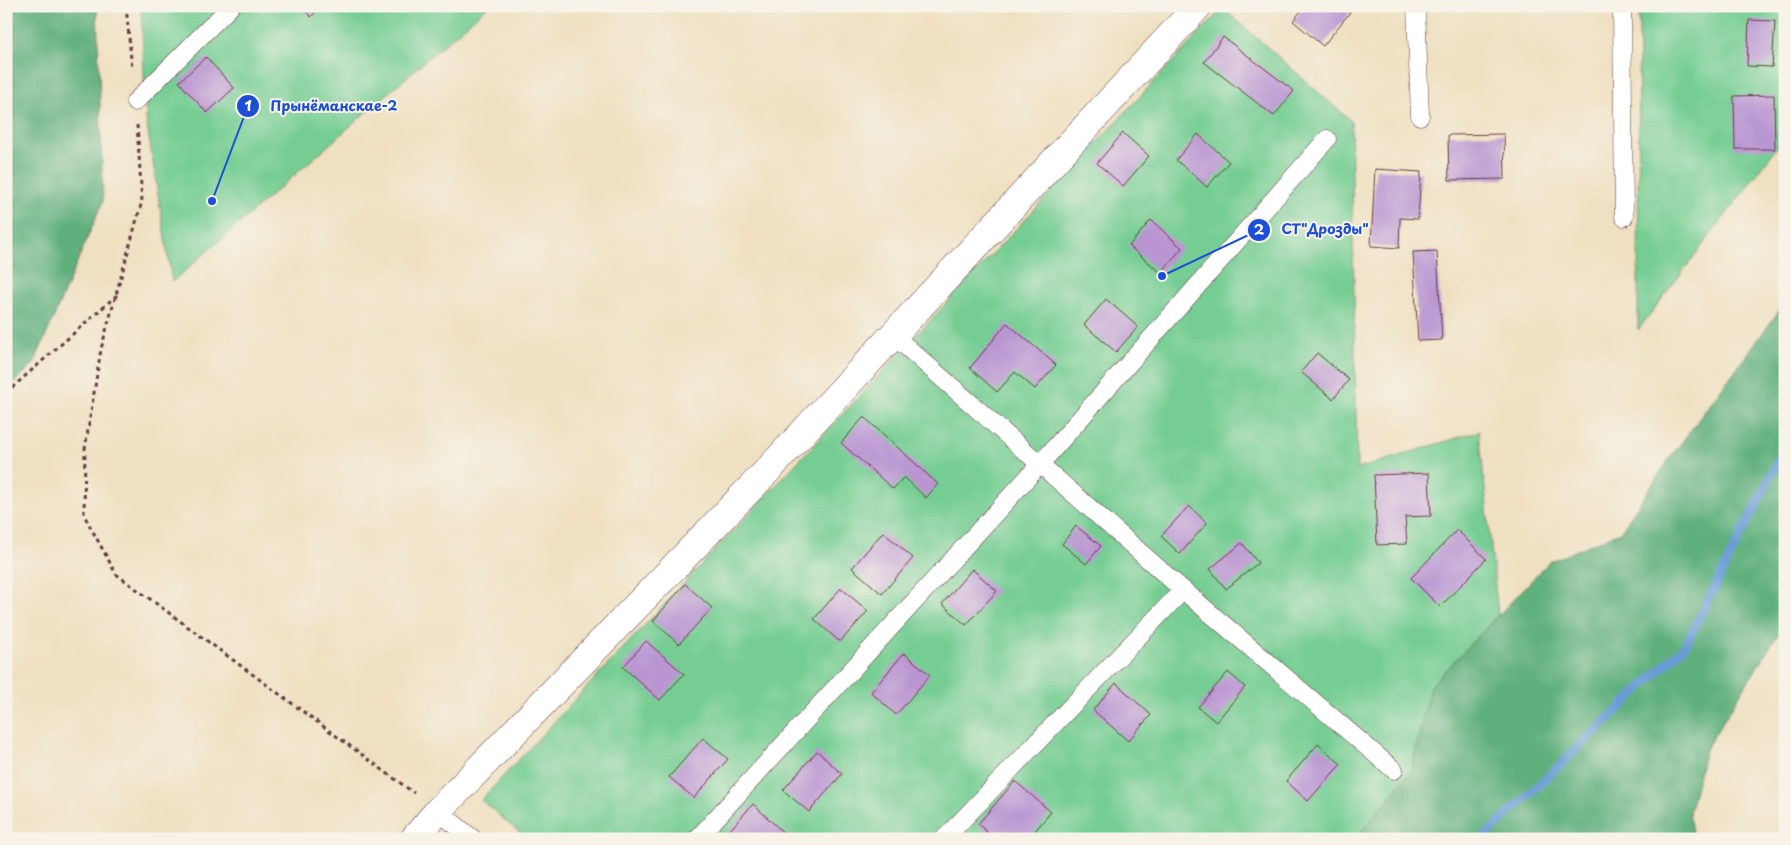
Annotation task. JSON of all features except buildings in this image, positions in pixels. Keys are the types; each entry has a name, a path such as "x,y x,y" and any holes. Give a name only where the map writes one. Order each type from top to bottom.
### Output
{"street":[{"path":"414,839 438,811 770,468 1198,6"}],"lane":[{"path":"135,102 231,6"},
{"path":"1416,6 1420,116"},
{"path":"1622,6 1624,217"},
{"path":"697,839 1041,463 1327,140"},
{"path":"894,334 1183,590 1394,770"},
{"path":"944,839 1183,590"},
{"path":"438,811 473,839"}],"path":[{"path":"126,6 142,200 117,294 100,348 85,449 84,515 116,574 438,811"},
{"path":"6,393 117,294"}],"green space":[{"path":"6,6 97,6 103,201 34,364 6,390"},
{"path":"141,6 488,6 172,282 146,119"},
{"path":"1639,6 1785,6 1785,137 1638,330"},
{"path":"1223,8 1351,121 1357,469 1479,431 1498,615 1430,687 1411,771 1355,839 527,839 481,800"},
{"path":"1785,303 1785,623 1705,750 1689,813 1693,839 1355,839 1411,771 1430,687 1549,562 1620,532 1670,458"}],"waterway":[{"path":"1482,839 1685,646 1785,448"}],"place":[{"name":"Прынёманскае-2","path":"212,201"},
{"name":"СТ\"Дрозды\"","path":"1162,276"}]}
